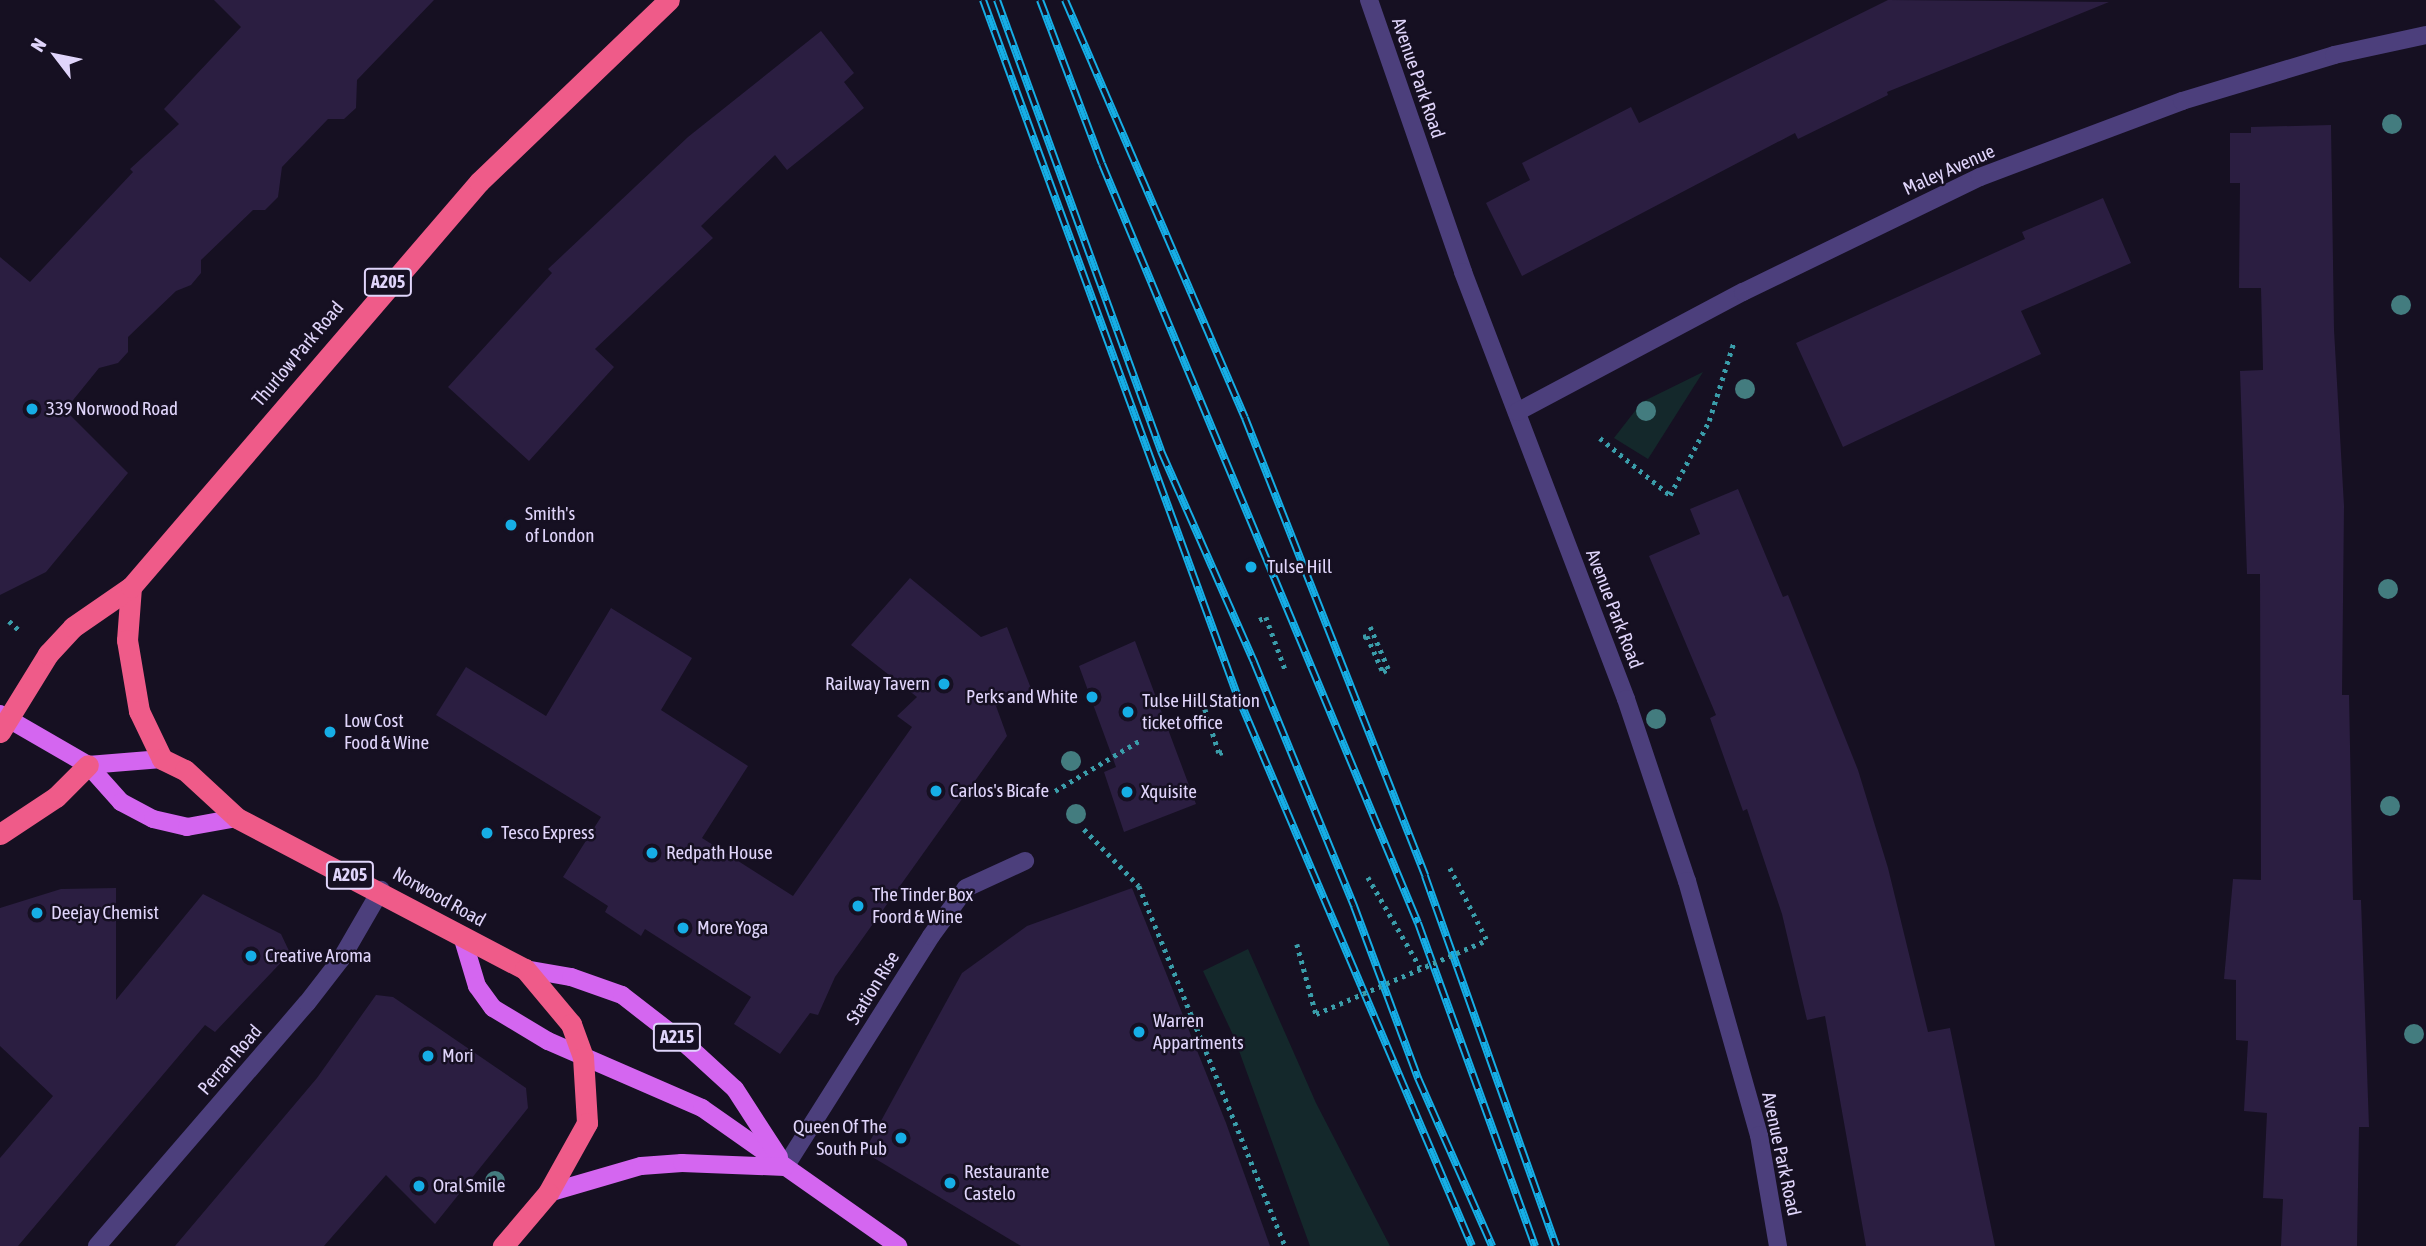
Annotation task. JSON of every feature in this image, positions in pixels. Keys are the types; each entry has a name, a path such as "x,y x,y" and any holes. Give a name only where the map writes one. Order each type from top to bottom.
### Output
{"highway":[{"name":"Thurlow Park Road","path":"2,722 48,654 73,627 131,587 389,280 479,182 669,0"},
{"path":"131,587 127,639 139,710 162,759"},
{"name":"Norwood Road","path":"162,759 185,770 237,818 381,890 524,969 571,1024 583,1057"},
{"path":"0,834 56,797 88,765"},
{"name":"A205","path":"503,1246 548,1193 587,1122 583,1057"}],"main road":[{"path":"2,722 88,765 121,802 153,819 187,827 237,818"},
{"path":"88,765 162,759"},
{"path":"461,936 477,986 493,1008 583,1057 702,1108 785,1167"},
{"name":"Norwood Road","path":"524,969 571,977 622,995 735,1089 785,1167 898,1246"},
{"path":"548,1193 641,1166 681,1163 785,1167"}],"street":[{"name":"Avenue Park Road","path":"1369,0 1517,412 1626,699 1687,881 1759,1135 1778,1246"},
{"name":"Maley Avenue","path":"1517,412 1755,286 1980,177 2182,101 2334,55 2426,35"},
{"name":"Station Rise","path":"785,1167 930,936 966,888 1025,861"},
{"name":"Perran Road","path":"97,1246 307,1003 341,959 381,890"}],"path":[{"path":"1600,438 1670,495 1709,421 1734,341"},
{"path":"1259,620 1266,617 1285,668"},
{"path":"9,621 20,631"},
{"path":"1363,637 1367,636 1383,672 1388,669 1370,626"},
{"path":"1205,709 1219,753 1227,751"},
{"path":"1055,791 1139,741"},
{"path":"1084,829 1139,886 1285,1246"},
{"path":"1297,944 1316,1014 1487,940 1450,868"},
{"path":"1368,877 1420,967"}],"green space":[{"path":"1703,372 1648,459 1614,438 1642,402"},
{"path":"1248,949 1316,1103 1390,1246 1310,1246 1234,1037 1203,971"}],"building":[{"path":"214,0 434,0 357,80 356,108 344,119 328,119 282,167 278,197 265,210 253,210 201,260 201,273 191,285 176,291 128,337 128,352 118,363 99,368 65,410 128,473 46,572 0,595 0,257 30,282 133,172 130,169 179,124 164,109 241,27"},
{"path":"1888,0 2109,2 1887,92 1888,95 1798,139 1795,133 1522,276 1486,203 1530,180 1522,163 1631,107 1639,123"},
{"path":"821,31 854,73 844,82 864,108 787,170 775,155 701,226 713,238 595,349 614,367 529,461 448,387 552,273 548,269 688,137"},
{"path":"2331,125 2334,330 2344,506 2342,695 2349,695 2353,900 2361,900 2369,1127 2359,1127 2357,1246 2281,1246 2283,1199 2263,1198 2267,1113 2244,1111 2248,1041 2236,1040 2236,980 2224,979 2233,879 2261,880 2260,574 2247,574 2240,371 2263,370 2261,288 2239,288 2240,183 2230,183 2230,133 2251,133 2251,127"},
{"path":"2103,198 2131,263 2021,311 2041,354 1843,447 1796,343 2025,239 2022,232"},
{"path":"1738,489 1783,597 1788,595 1858,770 1888,868 1928,1032 1950,1028 1995,1246 1866,1246 1825,1016 1807,1020 1782,914 1747,809 1743,811 1710,718 1716,715 1649,556 1700,534 1690,509"},
{"path":"910,578 981,637 1007,627 1032,691 996,706 1007,736 835,977 818,1015 810,1013 780,1054 734,1024 751,997 645,929 641,936 605,912 608,906 563,877 601,817 436,715 466,667 546,716 611,608 692,658 661,710 748,766 702,838 793,896 912,727 897,716 917,697 851,645"},
{"name":"Tulse Hill Station ticket office","path":"1135,641 1196,804 1124,832 1104,772 1116,767 1079,666"},
{"path":"116,888 116,1000 203,894 281,934 290,953 215,1032 205,1025 18,1246 0,1246 0,1158 53,1096 0,1046 0,908 61,889"},
{"path":"1132,888 1226,1123 1270,1246 1021,1246 864,1152 962,973 1027,926"},
{"path":"376,995 393,997 526,1088 528,1108 435,1224 386,1175 324,1246 175,1246 317,1078"}],"railway":[{"path":"983,0 1236,692 1472,1246"},
{"path":"997,0 1161,451 1254,662 1354,906 1418,1078 1492,1246"},
{"path":"1040,0 1102,164 1418,923 1535,1246"},
{"path":"1065,0 1245,418 1425,876 1556,1246"}],"place":[{"name":"339 Norwood Road","path":"32,409"},
{"name":"Smith's of London","path":"511,525"},
{"name":"Tulse Hill","path":"1251,567"},
{"name":"Railway Tavern","path":"944,684"},
{"name":"Perks and White","path":"1092,697"},
{"name":"Tulse Hill Station ticket office","path":"1128,712"},
{"name":"Low Cost Food & Wine","path":"330,732"},
{"name":"Carlos's Bicafe","path":"936,791"},
{"name":"Xquisite","path":"1127,792"},
{"name":"Tesco Express","path":"487,833"},
{"name":"Redpath House","path":"652,853"},
{"name":"The Tinder Box Foord & Wine","path":"858,906"},
{"name":"Deejay Chemist","path":"37,913"},
{"name":"More Yoga","path":"683,928"},
{"name":"Creative Aroma","path":"251,956"},
{"name":"Warren Appartments","path":"1139,1032"},
{"name":"Mori","path":"428,1056"},
{"name":"Queen Of The South Pub","path":"901,1138"},
{"name":"Restaurante Castelo","path":"950,1183"},
{"name":"Oral Smile","path":"419,1186"}]}
